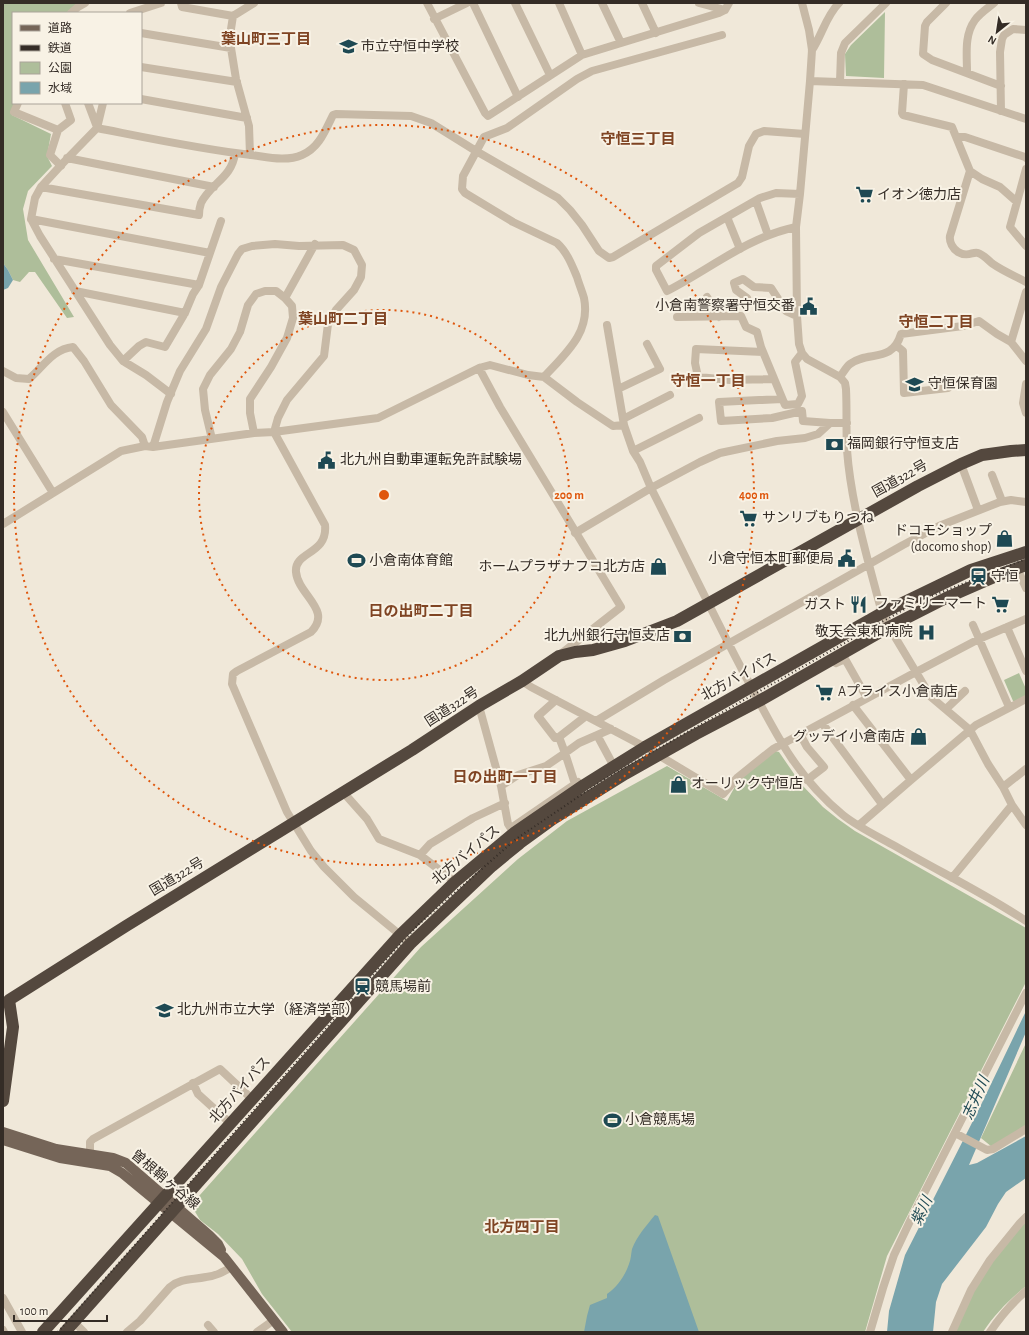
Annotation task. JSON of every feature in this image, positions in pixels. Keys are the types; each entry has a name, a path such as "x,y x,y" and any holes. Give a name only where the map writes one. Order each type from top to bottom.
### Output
{"highway":[{"name":"国道322号","path":"3,1101 12,1027 6,1002 126,926 412,750 560,656 574,652 593,650 646,633 677,621 858,519 961,464 982,455 1026,450"},
{"name":"北方バイパス","path":"43,1332 400,935 455,882 515,835 584,785 643,745 751,688 882,613 970,570 1026,552"},
{"name":"北方バイパス","path":"65,1332 410,944 492,866 515,835 553,819 659,755 759,701 889,627 925,608 1021,567"}],"main road":[{"name":"曽根鞘ヶ谷線","path":"3,1132 56,1149 113,1158 126,1163 173,1210 218,1244 224,1258 283,1332"},
{"name":"曽根鞘ヶ谷線","path":"3,1140 60,1158 110,1166 162,1199"}],"street":[{"path":"72,12 85,3"},
{"path":"133,12 161,3"},
{"path":"181,3 182,7 233,16 254,3"},
{"path":"426,3 486,115 490,115 582,55 719,13 727,6"},
{"path":"434,19 467,3"},
{"path":"473,3 518,97"},
{"path":"515,3 550,75"},
{"path":"559,3 582,55"},
{"path":"602,3 621,43"},
{"path":"642,3 656,33"},
{"path":"699,3 727,6"},
{"path":"802,3 809,30 812,50 796,227 797,316 799,344 802,353 814,363 840,376 845,383 847,449 849,464 858,519 882,613 931,697 970,730 1012,805 1024,819"},
{"path":"812,50 818,40 831,6 839,3"},
{"path":"840,82 841,53 845,43 886,3"},
{"path":"946,3 924,26 923,54 932,60 1001,86"},
{"path":"967,72 968,34 978,16 994,3"},
{"path":"233,16 231,48 237,82 250,131 250,155"},
{"path":"1000,111 1000,52 1002,38 1013,29 1026,30"},
{"path":"142,33 231,48"},
{"path":"544,377 573,346 578,337 585,310 584,298 568,256 557,243 513,222 465,193 462,189 463,176 476,151 484,137 507,128 577,79 592,71 722,35"},
{"path":"142,67 237,82"},
{"path":"810,81 923,86 1026,119"},
{"path":"904,84 903,115 952,127 970,171 982,179 1000,187 1017,202"},
{"path":"142,99 247,118"},
{"path":"18,104 14,112 58,130"},
{"path":"61,166 50,155 58,130 71,120 65,104"},
{"path":"88,104 97,128"},
{"path":"103,104 97,128 67,158 42,188 35,198 31,219 54,259 110,345 123,361 146,375 171,394"},
{"path":"97,128 190,147 235,154 286,158 301,156 311,150 320,140 333,116 339,113 411,116 423,119 558,198 582,225 599,252 609,258 614,257 738,183 742,177 749,146 756,134 764,131 805,134"},
{"path":"957,137 965,137 1025,156 1026,158"},
{"path":"42,188 199,215 201,203 230,170 234,162 235,154"},
{"path":"67,158 214,187"},
{"path":"1026,169 1010,227 1026,246"},
{"path":"970,171 950,236 952,245 958,252 968,255 975,252 979,253 994,264 1026,282"},
{"path":"796,227 768,235 740,249 667,291 656,270 656,266 699,233 756,201 776,193 800,194"},
{"path":"756,201 768,235"},
{"path":"727,217 740,249"},
{"path":"31,219 210,253"},
{"path":"123,361 139,346 146,342 165,347 199,285 221,221"},
{"path":"149,447 180,371 206,329 218,295 238,254 242,249 252,246 275,244 299,246 315,244 343,245 354,250 362,265 361,277 354,290 336,310 328,324 324,356 286,400 274,432 325,525 326,533 320,544 317,548 304,556 298,563 296,570 297,578 318,612 319,620 317,626 311,632 237,670 233,674 232,684 287,812 311,851 324,867 354,897 410,944"},
{"path":"285,298 315,244"},
{"path":"54,259 199,285"},
{"path":"747,298 736,290 734,283 743,279 754,287 771,288 786,311 797,316"},
{"path":"75,291 185,313"},
{"path":"212,439 205,410 204,389 210,375 230,349 240,332 248,305 256,294 265,291 276,292 285,298 292,306 293,318 287,338 271,367 250,399 250,413 254,433"},
{"path":"1011,342 1016,321 1026,292"},
{"path":"707,297 719,316"},
{"path":"677,317 741,316 746,327 757,332 763,352 785,405 798,404 802,396 795,362 802,353"},
{"path":"840,376 849,364 857,360 887,353 897,346 901,334 964,326 979,321 1011,342 1026,361"},
{"path":"608,325 623,422 633,451 640,462 728,644 782,744 797,767 826,801 844,816 1008,909 1026,921"},
{"path":"618,389 660,369 647,344"},
{"path":"897,346 903,351 904,393 948,388"},
{"path":"3,371 16,378 29,379 53,355 64,348 73,347 84,361 111,405 142,437 149,447"},
{"path":"763,352 696,349 695,363 698,377 730,380 774,379"},
{"path":"3,524 121,451 378,418 479,368 490,365 528,375 544,377 613,426 623,422 670,395"},
{"path":"479,368 500,407 621,607 560,656"},
{"path":"1026,384 1023,403 1026,413"},
{"path":"782,399 719,402 721,421 772,418 802,411 804,421 830,424 847,423"},
{"path":"3,412 53,493"},
{"path":"633,451 698,418"},
{"path":"575,533 652,488 720,453 777,441 805,438 818,434 830,424"},
{"path":"961,464 978,510"},
{"path":"992,475 1002,502"},
{"path":"596,721 728,644 938,526 1002,502 1011,500 1026,502"},
{"path":"1021,567 1026,588"},
{"path":"522,681 610,729 643,745 723,794 738,777 773,749 916,672 979,640 1026,619"},
{"path":"973,625 1009,708"},
{"path":"1007,627 1026,671"},
{"path":"789,684 794,687 845,658 867,698"},
{"path":"946,709 965,691"},
{"path":"859,825 976,725 1026,699"},
{"path":"556,700 538,716 555,738 559,737 586,716"},
{"path":"480,706 502,786 508,824 515,835 575,784 611,761 643,745"},
{"path":"853,706 911,780"},
{"path":"822,722 882,804"},
{"path":"502,786 518,775 546,766 579,743 610,729"},
{"path":"800,734 807,747 824,767 807,780"},
{"path":"597,735 611,761"},
{"path":"559,737 575,784"},
{"path":"1003,787 1026,769"},
{"path":"343,792 367,819 379,839 420,855 455,882"},
{"path":"420,855 430,844 473,818 505,803"},
{"path":"952,878 1012,805"},
{"path":"870,1332 894,1255 931,1178 956,1133 1026,993"},
{"path":"90,1154 90,1142 93,1139 220,1069 252,1099"},
{"path":"193,1083 198,1094 230,1123"},
{"path":"956,1133 987,1150 993,1149 1026,1129"},
{"path":"952,1332 971,1290 990,1260 1020,1222 1026,1217"},
{"path":"128,1332 176,1282 190,1278 212,1276 232,1267"},
{"path":"990,1332 1016,1300 1026,1291"},
{"path":"3,1298 22,1332"},
{"path":"257,1332 274,1320"},
{"path":"74,1322 84,1332"},
{"path":"208,1325 214,1332"}],"green space":[{"path":"3,3 81,3 73,12 12,12 12,104 14,104 12,115 51,134 47,156 52,166 28,191 23,209 28,240 74,317 67,318 35,272 29,272 20,282 13,280 3,263"},
{"path":"885,12 884,78 846,76 845,54 851,45"},
{"path":"1019,673 1026,689 1026,697 1016,702 1013,701 1004,680"},
{"name":"小倉競馬場","path":"775,751 779,752 801,784 823,807 855,831 1026,928 1026,982 887,1256 865,1332 292,1332 262,1294 242,1259 218,1234 200,1220 191,1205 421,947 518,859 567,821 667,766 727,801 738,781"},
{"path":"1026,1043 1026,1126 992,1147 981,1138"},
{"path":"1026,1221 1026,1286 992,1319 983,1332 955,1332 974,1290 987,1269 1005,1243"}],"water":[{"path":"3,263 13,280 8,288 3,290"},
{"path":"1026,1011 1026,1032 969,1165 977,1163 1026,1136 1026,1178 1006,1192 986,1227 942,1284 936,1302 933,1332 887,1332 889,1311 905,1255 980,1107"},
{"path":"655,1215 658,1216 699,1332 584,1332 590,1305 607,1298 607,1294 620,1281 629,1264 632,1249 636,1240"}],"railway":[{"path":"58,1332 419,924 516,839 606,778 919,601 1026,559"}],"place":[{"name":"市立守恒中学校","path":"348,47"},
{"name":"イオン徳力店","path":"864,195"},
{"name":"小倉南警察署守恒交番","path":"808,306"},
{"name":"守恒保育園","path":"915,384"},
{"name":"福岡銀行守恒支店","path":"834,444"},
{"name":"北九州自動車運転免許試験場","path":"327,460"},
{"name":"サンリブもりつね","path":"749,518"},
{"name":"ドコモショップ (docomo shop)","path":"1005,539"},
{"name":"小倉守恒本町郵便局","path":"847,559"},
{"name":"小倉南体育館","path":"356,561"},
{"name":"ホームプラザナフコ北方店","path":"658,567"},
{"name":"守恒","path":"978,577"},
{"name":"ファミリーマート","path":"1000,604"},
{"name":"ガスト","path":"859,605"},
{"name":"敬天会東和病院","path":"926,632"},
{"name":"北九州銀行守恒支店","path":"683,636"},
{"name":"Aプライス小倉南店","path":"825,692"},
{"name":"グッデイ小倉南店","path":"918,737"},
{"name":"オーリック守恒店","path":"678,784"},
{"name":"競馬場前","path":"362,987"},
{"name":"北九州市立大学（経済学部）","path":"164,1010"},
{"name":"小倉競馬場","path":"612,1120"}],"district":[{"name":"葉山町三丁目","path":"266,39"},
{"name":"守恒三丁目","path":"638,139"},
{"name":"葉山町二丁目","path":"343,319"},
{"name":"守恒二丁目","path":"936,322"},
{"name":"守恒一丁目","path":"708,381"},
{"name":"日の出町二丁目","path":"421,611"},
{"name":"日の出町一丁目","path":"505,777"},
{"name":"北方四丁目","path":"522,1227"}],"water label":[{"name":"志井川","path":"976,1098"},
{"name":"紫川","path":"922,1211"}]}
